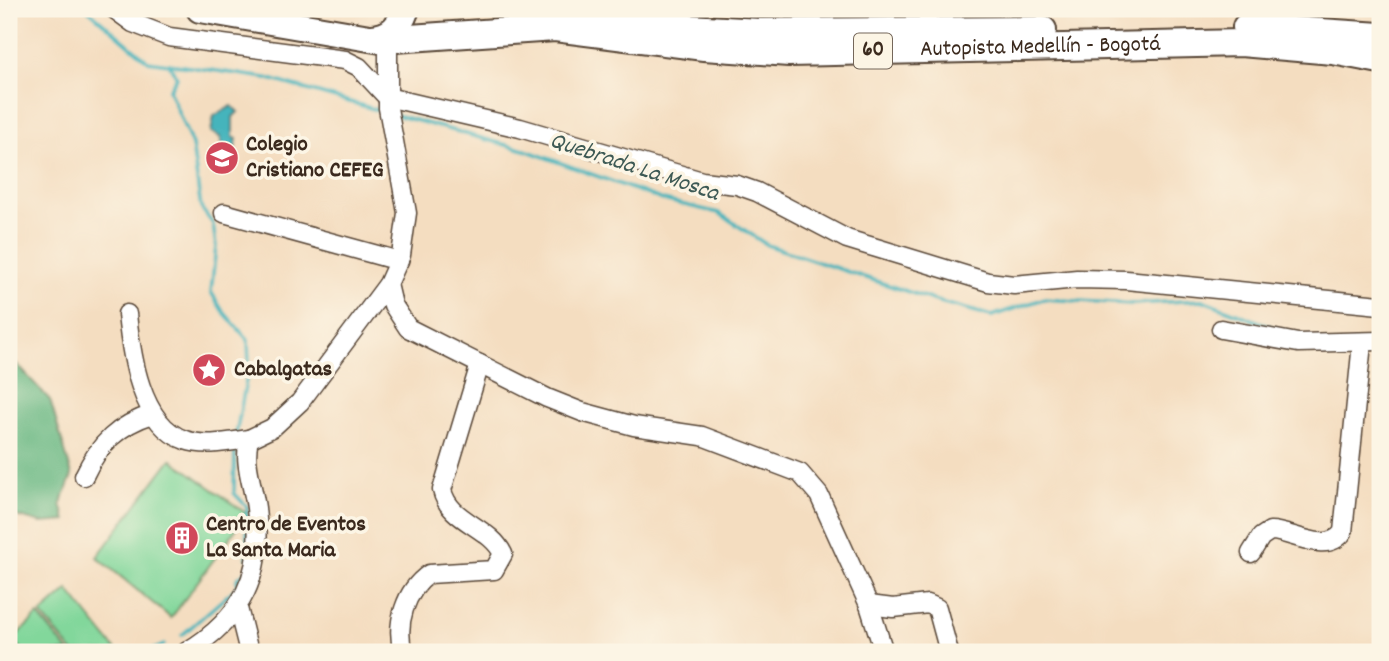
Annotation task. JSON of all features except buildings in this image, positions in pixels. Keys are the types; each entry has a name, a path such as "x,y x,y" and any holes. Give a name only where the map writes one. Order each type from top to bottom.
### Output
{"highway":[{"name":"Autopista Medellín - Bogotá","path":"200,9 378,39 555,28 704,47 779,52 1241,43 1333,51 1380,60"},
{"path":"378,39 393,32 402,21 405,9"},
{"name":"Autopista Medellín - Bogotá","path":"574,9 688,28 760,32 1237,27 1380,36"}],"street":[{"path":"114,9 132,23 169,37 345,61 359,67 388,109 520,128 702,181 737,185 757,192 847,239 988,282 1014,285 1077,278 1138,281 1380,305"},
{"path":"127,314 140,385 153,414 182,439 204,444 241,440 272,428 292,411 388,285 399,261 407,228 407,213 378,39"},
{"path":"225,213 399,261"},
{"path":"388,285 393,305 408,328 582,412 634,426 702,436 800,472 819,495 869,605 884,652"},
{"path":"1221,329 1298,343 1380,341"},
{"path":"1251,553 1261,537 1270,531 1303,540 1329,541 1337,539 1343,533 1362,343"},
{"path":"403,652 398,634 400,619 421,580 429,574 494,570 503,554 494,542 445,502 442,490 480,364"},
{"path":"84,477 100,446 118,429 153,414"},
{"path":"186,652 207,638 238,608 258,556 256,507 241,440"},
{"path":"869,605 892,608 928,604 937,608 949,652"},
{"path":"238,608 249,652"}],"green space":[{"path":"9,356 50,400 72,475 61,504 66,521 41,523 9,514"},
{"path":"171,459 247,514 171,618 97,557"},
{"path":"68,590 116,650 73,652 41,614"},
{"path":"38,615 69,652 24,652 13,639"}],"water":[{"path":"232,106 238,112 233,117 233,137 237,139 235,148 225,153 220,137 211,132 214,116"}],"waterway":[{"name":"Quebrada La Mosca","path":"87,9 148,61 266,78 381,111"},
{"path":"169,64 177,77 169,90 192,145 201,208 213,224 216,246 211,292 222,310 248,340 249,365 236,434"},
{"name":"Quebrada La Mosca","path":"396,115 525,150 663,200 719,213 767,245 936,301 992,316 1043,299 1133,304 1202,300 1288,333"},
{"path":"235,446 234,493 247,507 247,558"},
{"path":"182,635 237,587 237,579 245,572"},
{"path":"148,652 164,645"}],"place":[{"name":"Colegio Cristiano CEFEG","path":"222,158"},
{"name":"Cabalgatas","path":"209,370"},
{"name":"Centro de Eventos La Santa Maria","path":"182,538"}]}
